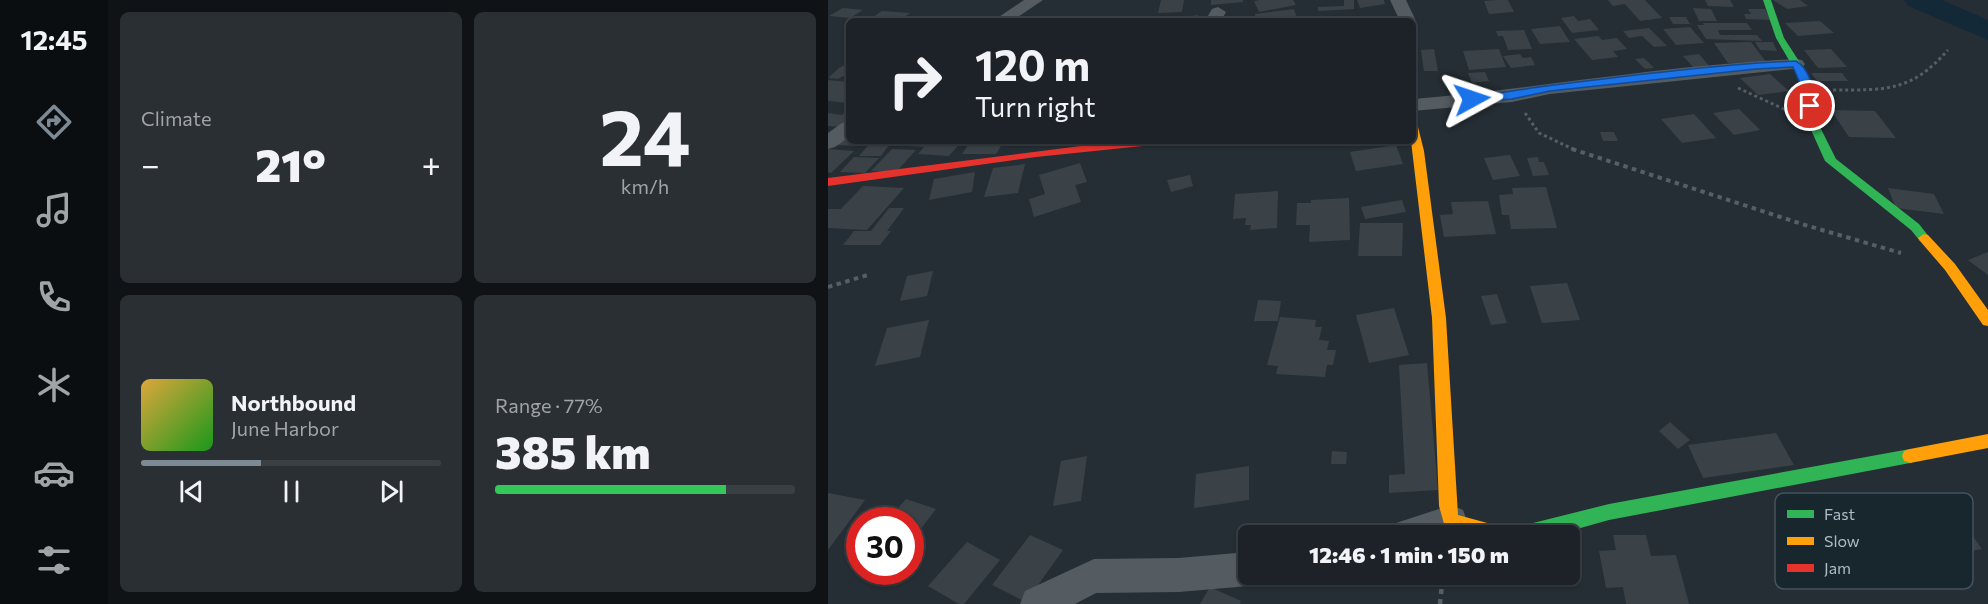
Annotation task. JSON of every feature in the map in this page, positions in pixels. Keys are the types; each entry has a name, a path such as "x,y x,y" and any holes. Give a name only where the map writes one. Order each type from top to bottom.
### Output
{"street":[{"path":"1006,18 1035,0"},
{"path":"1398,0 1407,18"},
{"path":"1767,0 1780,38 1802,72 1808,90 1812,121 1831,161 1916,227 1950,267 1988,321"},
{"path":"1416,105 1512,96 1550,88 1756,66 1796,64"},
{"path":"828,143 846,129"},
{"path":"1416,138 1439,318 1448,506 1451,520"},
{"path":"828,182 1121,144"},
{"path":"1437,525 1451,520 1481,532 1520,533 1564,527 1609,512 1988,441"},
{"path":"1038,604 1094,576 1179,575 1238,570"}],"path":[{"path":"1808,90 1866,90 1907,86 1933,69 1948,50"},
{"path":"1698,73 1746,91 1812,121"},
{"path":"1512,96 1539,133 1555,142 1805,225 1906,254"},
{"path":"828,287 871,274"},
{"path":"1440,604 1442,585"}],"building":[{"path":"1161,0 1184,0 1182,12 1158,13"},
{"path":"1211,0 1243,0 1243,2 1211,5"},
{"path":"1293,0 1296,5 1259,12 1254,1"},
{"path":"1344,0 1354,0 1354,9 1318,11 1318,7 1344,6"},
{"path":"1357,0 1384,0 1385,4 1360,8"},
{"path":"1508,0 1514,12 1489,14 1484,1"},
{"path":"1608,0 1645,0 1662,18 1640,21 1625,4 1613,6"},
{"path":"1705,0 1730,0 1734,7 1708,6"},
{"path":"1773,0 1800,0 1808,6 1787,9"},
{"path":"843,8 863,10 850,18 829,16"},
{"path":"1693,8 1711,9 1717,21 1699,21"},
{"path":"1294,9 1297,18 1256,18 1255,14"},
{"path":"1748,9 1765,9 1771,20 1746,19 1744,14 1751,14"},
{"path":"882,11 910,13 903,18 872,18"},
{"path":"1198,15 1199,18 1180,18"},
{"path":"1574,16 1578,21 1590,19 1599,30 1572,33 1561,18"},
{"path":"1669,17 1686,17 1690,24 1673,24"},
{"path":"1820,21 1834,33 1798,36 1785,23"},
{"path":"1703,23 1747,23 1752,30 1718,30 1720,35 1757,35 1762,41 1706,39 1697,25 1704,25"},
{"path":"1560,26 1570,42 1540,44 1531,29"},
{"path":"1690,27 1704,43 1676,45 1663,29"},
{"path":"1649,28 1667,46 1654,47 1642,36 1629,38 1623,31"},
{"path":"1524,30 1532,49 1508,50 1503,36 1498,36 1496,31"},
{"path":"1598,36 1602,40 1617,38 1627,49 1613,51 1618,57 1592,60 1574,39"},
{"path":"1751,42 1766,62 1728,63 1714,43"},
{"path":"1755,42 1773,42 1777,51 1760,50"},
{"path":"1434,49 1438,71 1424,71 1421,50"},
{"path":"1499,49 1506,67 1469,70 1463,51"},
{"path":"1831,49 1847,67 1818,68 1804,50"},
{"path":"1520,54 1523,58 1531,57 1535,65 1511,68 1503,56"},
{"path":"1699,54 1710,67 1694,68 1683,56"},
{"path":"1644,58 1654,68 1645,69 1635,59"},
{"path":"846,64 846,76 838,79 828,78"},
{"path":"1485,72 1489,81 1472,83 1468,73"},
{"path":"1811,73 1842,73 1848,81 1817,81"},
{"path":"1770,74 1789,91 1758,95 1740,78"},
{"path":"828,80 846,82 846,103 828,101"},
{"path":"1739,109 1760,130 1734,135 1713,113"},
{"path":"1831,110 1875,111 1896,138 1849,137"},
{"path":"846,112 846,126 828,126 828,113 842,115"},
{"path":"1694,114 1716,138 1682,143 1661,119"},
{"path":"1600,132 1614,132 1618,141 1603,141"},
{"path":"846,136 846,144 863,144 861,146 835,145"},
{"path":"869,144 890,144 881,156 859,156"},
{"path":"959,144 949,156 918,154 924,147 894,145"},
{"path":"969,144 1002,144 996,154 962,154"},
{"path":"1396,145 1403,164 1356,171 1350,152"},
{"path":"828,149 854,151 831,173 828,172"},
{"path":"892,149 916,150 896,172 871,171"},
{"path":"1510,155 1520,176 1493,180 1484,158"},
{"path":"854,157 879,158 865,173 840,172"},
{"path":"1538,157 1539,162 1544,162 1549,175 1533,176 1527,158"},
{"path":"1080,163 1087,182 1075,185 1081,202 1034,217 1029,199 1045,194 1039,175"},
{"path":"1025,164 1018,193 984,197 993,168"},
{"path":"975,172 972,192 929,200 934,179"},
{"path":"1190,175 1193,186 1171,192 1167,180"},
{"path":"863,186 904,188 867,230 828,228 828,209 841,209"},
{"path":"1546,187 1557,228 1511,229 1509,215 1502,215 1499,195 1513,194 1512,188"},
{"path":"1888,188 1934,194 1944,214 1896,208"},
{"path":"1278,191 1277,228 1250,230 1251,225 1245,225 1246,218 1233,219 1235,194"},
{"path":"1349,198 1350,240 1309,242 1310,225 1296,225 1297,203"},
{"path":"1402,200 1406,212 1365,219 1361,207"},
{"path":"1488,201 1496,234 1444,237 1440,215 1453,214 1451,202"},
{"path":"889,208 904,208 880,245 843,245 854,231 871,231"},
{"path":"1360,223 1403,223 1402,256 1358,256"},
{"path":"1988,252 1988,275 1968,260"},
{"path":"933,271 927,296 900,301 907,276"},
{"path":"1567,283 1580,320 1542,323 1530,286"},
{"path":"1497,294 1507,323 1491,325 1481,296"},
{"path":"1258,300 1281,301 1278,321 1254,321"},
{"path":"1394,308 1409,355 1369,363 1356,315"},
{"path":"1280,317 1316,320 1315,327 1322,327 1319,340 1329,341 1327,350 1336,350 1333,365 1327,365 1325,377 1276,374 1278,366 1267,365"},
{"path":"929,320 920,357 875,366 887,328"},
{"path":"1427,363 1438,490 1389,493 1389,475 1405,474 1399,365"},
{"path":"1670,422 1690,440 1678,449 1659,431"},
{"path":"1776,433 1794,465 1703,478 1688,445"},
{"path":"1332,451 1347,452 1346,464 1331,464"},
{"path":"1087,456 1081,501 1053,506 1061,461"},
{"path":"1249,466 1249,500 1194,508 1196,474"},
{"path":"828,493 865,500 860,507 846,507 846,526 828,550"},
{"path":"906,499 936,509 924,525 924,507 899,507"},
{"path":"1030,535 1063,550 1026,602 992,585"},
{"path":"1613,535 1646,535 1651,556 1676,555 1689,604 1626,604 1623,587 1606,588 1599,551 1616,550"},
{"path":"1973,536 1982,549 1973,551"},
{"path":"967,542 1000,560 964,604 959,604 928,586"},
{"path":"1210,587 1241,601 1240,604 1200,604"}],"waterway":[{"path":"1918,0 1988,31"}],"traffic: fast":[{"path":"1767,0 1780,38 1801,72 1808,90 1812,121 1831,161 1915,227 1924,238"},
{"path":"1560,525 1609,512 1910,456"}],"traffic: slow":[{"path":"1416,139 1439,318 1448,506 1451,521 1464,525"},
{"path":"1924,238 1950,267 1988,321"},
{"path":"1910,456 1988,441"}],"traffic: jam":[{"path":"828,182 1036,154 1130,144"}],"route":[{"path":"1472,99 1512,96 1550,88 1756,66 1796,64 1802,72 1810,106"}]}
